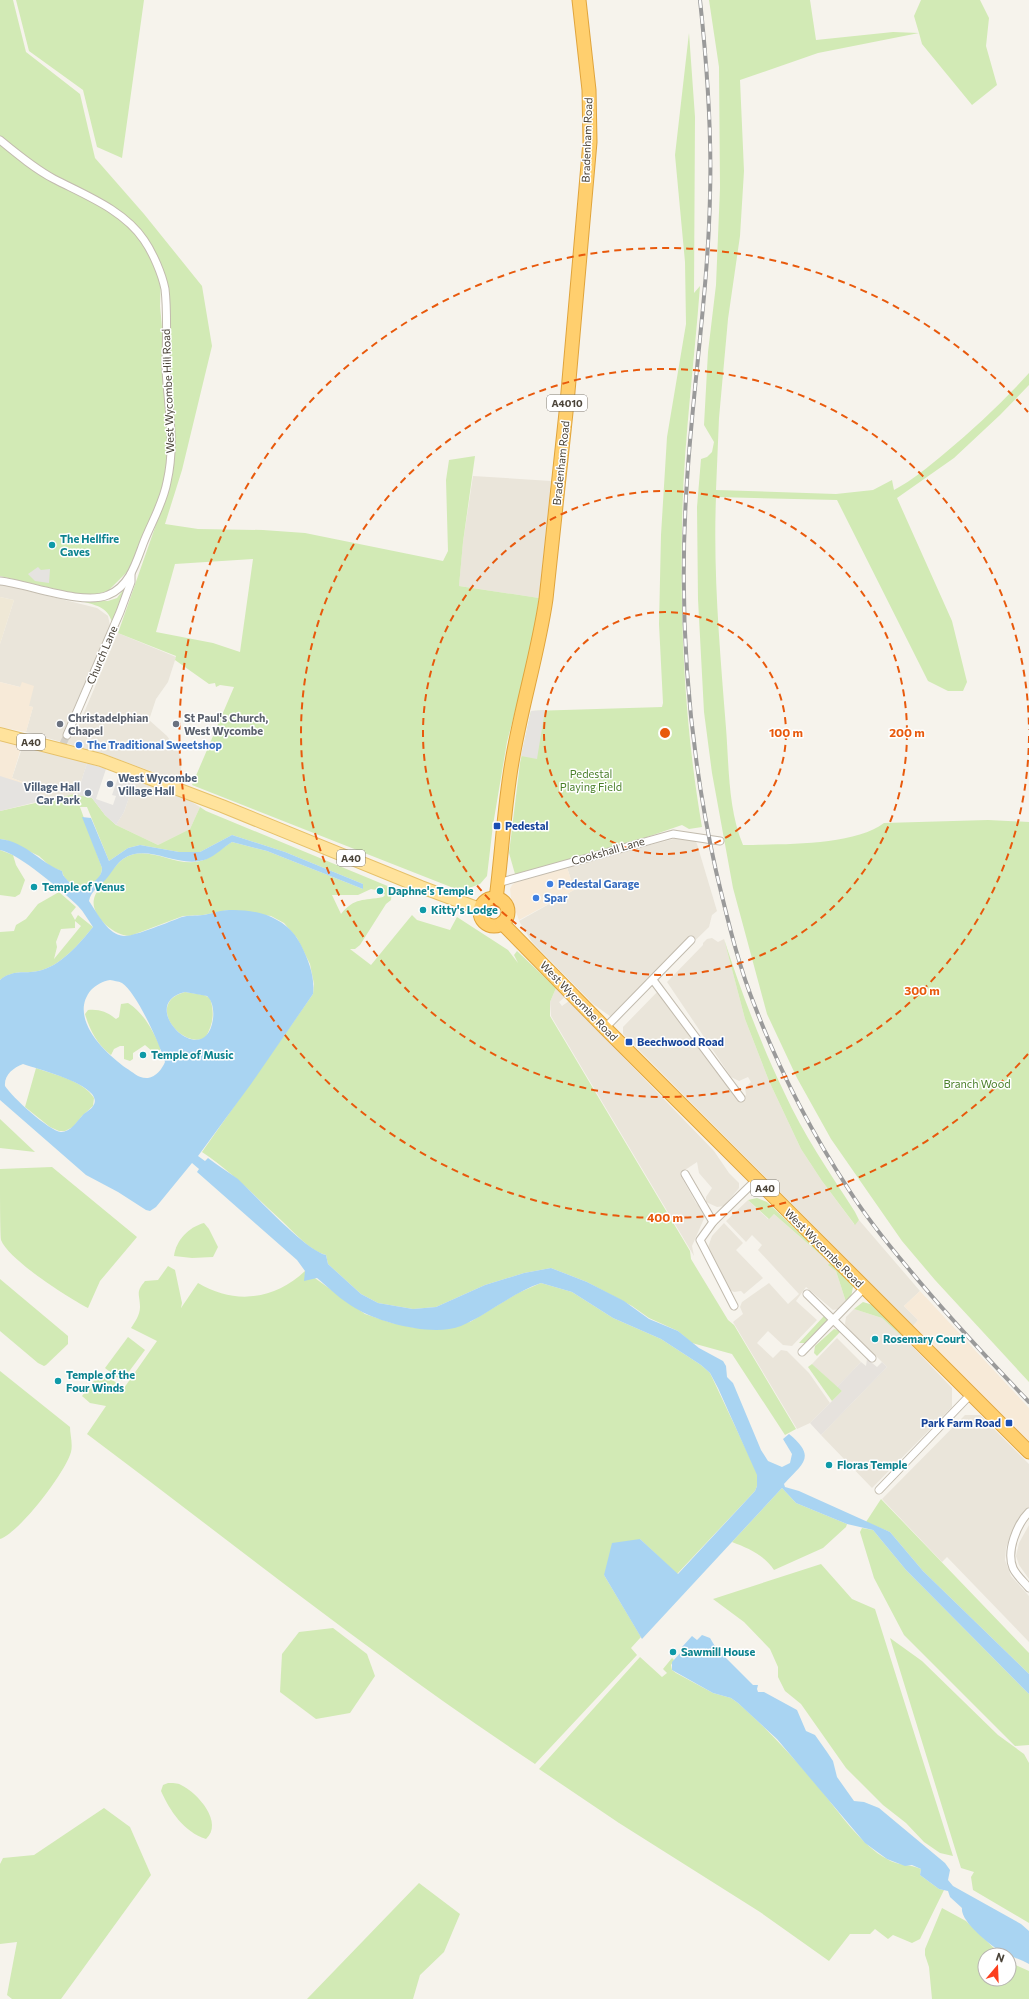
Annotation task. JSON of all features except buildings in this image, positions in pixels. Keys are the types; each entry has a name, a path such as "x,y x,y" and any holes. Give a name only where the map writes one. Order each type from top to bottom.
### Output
{"highway":[{"name":"Bradenham Road","path":"496,899 506,803 512,762 543,624 568,388 590,142 589,90 579,0"},
{"path":"496,899 504,902 508,911 507,916 502,923 493,926 488,925 481,917 480,909 486,900 496,899"},
{"name":"West Wycombe Road","path":"502,923 756,1180 1029,1452"}],"main road":[{"name":"A40","path":"0,734 62,747 100,760 222,806 421,887 480,909"}],"street":[{"name":"West Wycombe Hill Road","path":"0,140 54,178 79,190 130,222 145,240 165,288 166,372 171,418 171,459 167,483 159,508 147,532 132,574 108,595 98,597 76,597 0,581"},
{"name":"Church Lane","path":"66,735 120,612 131,582 132,574"},
{"name":"Cookshall Lane","path":"498,883 673,834 720,841"},
{"path":"605,1028 691,940"},
{"path":"653,980 741,1098"},
{"path":"685,1174 713,1222"},
{"path":"734,1306 700,1240 713,1222 756,1180"},
{"path":"802,1352 864,1288"},
{"path":"807,1294 872,1358"},
{"path":"879,1490 971,1394"},
{"path":"1029,1512 1014,1537 1011,1552 1013,1567 1029,1588"}],"shaded area":[{"path":"473,476 551,481 539,598 459,586 463,542"},
{"path":"38,567 41,570 50,569 49,583 35,581 28,574"},
{"path":"0,584 97,608 108,616 111,630 65,732 76,735 80,722 118,633 176,657 168,682 156,699 149,720 167,736 177,750 182,760 180,779 175,780 104,754 26,732 33,707 28,706 20,687 0,682 0,644 14,600 0,597"},
{"path":"0,597 14,600 0,644"},
{"path":"0,682 20,687 22,682 34,686 29,706 33,707 26,732 0,727"},
{"path":"545,710 537,759 521,756 531,711"},
{"path":"0,740 22,745 12,778 41,789 36,802 0,811"},
{"path":"23,745 87,763 77,795 36,802 41,789 12,778"},
{"name":"Village Hall Car Park","path":"87,763 106,769 96,799 113,805 116,796 112,795 120,772 136,777 124,812 116,825 105,815 92,798 77,795"},
{"path":"0,776 41,789 36,802 0,811"},
{"path":"136,777 182,796 200,807 190,829 158,845 116,825 124,812"},
{"path":"677,838 694,838 717,911 712,915 709,927 614,1019 593,1004 532,942 519,921 574,890 567,867"},
{"path":"567,867 574,890 519,920 511,898 510,889 512,885 517,881"},
{"path":"712,938 718,942 724,939 745,1019 769,1081 801,1149 822,1181 854,1224 859,1220 920,1291 904,1306 918,1320 913,1326 623,1034 623,1027 660,989 742,1098 746,1095 745,1088 751,1082 748,1077 739,1081 731,1077 667,982 707,939"},
{"path":"556,988 565,997 559,1002 562,1006 569,1001 714,1151 729,1173 739,1183 739,1188 724,1206 717,1207 706,1202 706,1197 712,1188 699,1173 697,1162 682,1172 683,1180 696,1203 706,1214 692,1246 694,1256 551,1016 550,1002"},
{"path":"748,1200 768,1219 774,1214 830,1263 829,1265 836,1271 846,1302 839,1309 833,1310 806,1287 796,1301 817,1320 792,1346 783,1345 768,1331 757,1343 773,1358 781,1350 787,1351 809,1373 830,1403 810,1423 797,1429 733,1322 743,1314 740,1307 742,1302 769,1283 788,1304 799,1294 758,1250 762,1245 752,1235 746,1242 726,1221"},
{"path":"724,1223 743,1243 736,1250 763,1278 744,1294 741,1291 734,1292 728,1289 707,1250 712,1236"},
{"path":"920,1291 1029,1408 1029,1442 913,1326 918,1320 904,1306"},
{"path":"854,1309 882,1318 910,1344 952,1388 952,1407 872,1488 821,1435 887,1367 845,1324 846,1317"},
{"path":"837,1338 861,1362 837,1387 812,1364"},
{"path":"867,1359 877,1367 882,1362 887,1367 821,1435 810,1423 842,1391 837,1387 861,1362 866,1366"},
{"path":"965,1415 980,1415 1029,1464 1029,1507 1022,1514 1010,1537 1006,1548 1005,1560 1011,1576 1029,1596 1029,1642 947,1557 942,1562 882,1499"},
{"path":"1029,1525 1029,1579 1019,1565 1016,1556 1019,1543"}],"green space":[{"path":"0,0 13,0 26,52 80,94 95,158 144,214 202,286 212,346 182,470 165,524 198,529 263,530 305,533 443,561 448,551 446,480 449,460 475,456 463,542 459,586 539,598 531,650 507,742 493,825 487,876 480,884 461,891 192,785 234,687 220,685 216,687 215,683 209,684 175,660 176,656 118,633 172,479 174,454 161,274 160,306 163,338 161,367 167,405 168,457 164,483 156,507 129,570 108,591 97,594 76,594 0,576","holes":["253,559 240,652 213,643 156,632 175,564"]},
{"path":"16,0 144,0 122,158 97,147 83,90 29,51"},
{"name":"Branch Wood","path":"709,0 810,0 816,40 893,32 919,33 818,53 740,80 744,171 740,236 728,319 719,418 716,490 836,494 873,490 892,480 894,490 908,482 956,444 999,404 1029,373 1029,385 1000,415 954,458 897,498 952,621 967,682 963,691 948,691 928,681 837,500 716,497 715,555 730,787 734,817 743,845 797,844 837,840 871,831 884,823 988,820 1029,822 1029,1382 935,1280 902,1241 831,1139 797,1078 767,1014 733,888 712,773 704,712 698,599 697,507 701,459 707,457 712,452 714,442 704,425 708,352 716,285 720,188 719,67"},
{"path":"921,0 980,0 989,18 986,46 997,85 972,105 922,44 914,16"},
{"name":"Pedestal Playing Field","path":"689,33 695,117 694,293 700,286 684,467 682,603 685,678 691,753 702,827 689,829 682,825 621,846 515,874 509,853 520,763 531,711 662,707 663,703 659,624 661,535 667,437 686,324 685,262 675,155"},
{"path":"127,585 113,626 106,611 98,606 81,601 108,601 117,598"},
{"path":"75,794 92,798 105,815 116,825 158,845 190,829 200,807 206,811 390,887 392,891 391,900 386,904 360,945 355,949 350,949 371,965 412,915 417,920 450,930 457,917 508,950 518,963 514,955 517,951 556,988 550,1002 550,1016 690,1251 691,1259 728,1320 734,1325 796,1429 785,1435 732,1354 692,1343 678,1331 649,1318 632,1306 587,1282 551,1268 524,1273 485,1285 436,1307 413,1309 378,1303 361,1294 328,1264 326,1255 314,1250 297,1236 234,1176 202,1152 313,994 314,984 310,964 297,938 284,923 271,916 228,910 203,915 183,916 130,936 124,935 111,929 99,918 94,905 95,895 98,889 123,859 133,854 143,853 185,862 195,862 206,859 232,842 267,851 363,889 363,884 285,852 232,835 200,852 179,852 140,845 128,848 109,861 87,807 80,807 102,868 101,874 94,884 84,888 79,888 64,877 62,871 51,867 39,856 6,840 0,839 0,811","holes":["371,889 382,891 385,895 383,897 355,902 341,914 332,895 358,895"]},
{"path":"0,850 13,855 16,865 25,880 20,894 15,897 0,895"},
{"path":"59,892 76,907 71,913 75,920 78,915 93,927 69,954 54,965 38,971 10,974 0,980 0,932 14,931 16,925 26,919 38,904","holes":["75,921 81,926 54,959 57,947 56,942 61,929 75,928"]},
{"path":"724,939 751,1016 791,1108 808,1138 855,1212 859,1220 855,1225 822,1181 801,1149 769,1081 745,1019"},
{"path":"185,992 204,995 210,998 213,1014 210,1029 205,1038 195,1040 186,1037 177,1031 167,1014 168,1005 173,997"},
{"path":"128,1003 144,1017 161,1048 159,1051 152,1051 145,1045 133,1053 133,1059 130,1061 124,1059 124,1046 114,1049 111,1055 98,1042 89,1026 85,1014 88,1010 100,1011 116,1019 119,1017 121,1004"},
{"path":"36,1068 76,1082 94,1098 93,1106 73,1127 65,1131 59,1131 50,1127 25,1107"},
{"path":"0,1119 35,1152 0,1148"},
{"path":"52,1167 137,1237 100,1281 88,1308 53,1287 15,1258 1,1240 0,1169"},
{"path":"757,1198 767,1202 848,1279 853,1287 851,1297 846,1302 836,1271 828,1265 830,1263 774,1214 769,1219 748,1200"},
{"path":"204,1223 209,1229 218,1247 213,1257 192,1258 174,1256 177,1245 184,1235 198,1225"},
{"path":"168,1266 175,1270 182,1303 181,1308 198,1283 212,1290 226,1294 240,1297 254,1296 280,1288 293,1281 305,1271 365,1314 392,1323 416,1328 470,1322 518,1293 541,1283 572,1292 613,1318 661,1339 701,1365 710,1373 758,1475 757,1486 755,1491 677,1574 640,1539 604,1575 641,1637 631,1648 637,1655 535,1764 421,1685 365,1644 87,1434 106,1406 90,1403 82,1396 101,1372 124,1388 157,1341 131,1328 139,1313 140,1288 145,1281 158,1280"},
{"path":"0,1279 68,1336 68,1344 46,1365 44,1366 38,1363 0,1331"},
{"path":"863,1302 873,1305 910,1344 882,1318 854,1309"},
{"path":"824,1316 827,1319 827,1324 806,1343 799,1343"},
{"path":"834,1329 841,1331 817,1356 814,1353 815,1346"},
{"path":"128,1337 145,1350 122,1381 105,1368"},
{"path":"812,1364 842,1391 832,1401 808,1367"},
{"path":"0,1371 70,1427 72,1446 67,1461 41,1501 19,1525 9,1534 0,1539"},
{"path":"782,1488 796,1503 847,1524 846,1527 823,1548 774,1570 761,1556 732,1542"},
{"path":"881,1499 1029,1653 1029,1674 923,1571 890,1532 866,1522"},
{"path":"862,1528 873,1530 906,1570 1029,1694 1029,1745 1015,1746 904,1635 874,1578 860,1532"},
{"path":"821,1564 852,1599 875,1609 953,1856 940,1853 924,1842 906,1823 883,1805 846,1768 801,1704 785,1691 778,1677 778,1667 770,1649 744,1622 713,1599"},
{"path":"333,1628 367,1654 375,1676 350,1713 316,1719 280,1692 282,1654 299,1632"},
{"path":"890,1638 922,1661 998,1735 1024,1754 1029,1763 1029,1923 973,1890 971,1877 974,1872 961,1868"},
{"path":"640,1657 662,1677 667,1673 663,1669 672,1658 674,1660 671,1665 672,1670 676,1673 713,1693 731,1698 738,1703 791,1755 851,1827 869,1846 891,1861 921,1869 920,1875 939,1889 944,1890 920,1939 912,1943 893,1935 888,1939 875,1929 870,1934 850,1934 829,1961 760,1912 619,1823 539,1769"},
{"path":"175,1783 188,1789 207,1809 212,1825 211,1832 206,1839 198,1836 184,1826 173,1813 161,1791 163,1785"},
{"path":"104,1808 130,1827 151,1875 61,1999 12,1999 7,1995 17,1942 0,1944 0,1864 3,1858 34,1855"},
{"path":"419,1883 460,1914 444,1952 420,1975 413,1999 307,1999"},
{"path":"942,1908 966,1921 993,1947 977,1947 977,1987 1017,1987 1017,1966 1029,1971 1029,1999 932,1999 929,1967 925,1955 925,1949"}],"water":[{"path":"82,817 91,818 109,861 128,848 140,845 179,852 200,852 232,835 285,852 363,884 363,889 267,851 232,842 210,858 196,861 185,861 143,853 133,855 123,859 90,897 89,901 108,928 118,935 124,936 135,934 184,916 203,915 226,910 251,911 271,917 288,928 301,945 307,957 313,981 313,994 251,1084 198,1156 205,1161 208,1158 238,1179 293,1233 317,1251 326,1255 328,1264 361,1294 378,1303 413,1309 436,1307 485,1285 524,1273 551,1268 587,1282 624,1301 649,1319 678,1331 699,1348 723,1361 726,1366 727,1377 733,1383 761,1450 768,1461 782,1467 790,1463 792,1454 783,1439 789,1434 803,1449 805,1454 804,1460 797,1471 784,1484 785,1487 799,1491 890,1532 923,1571 1029,1674 1029,1694 906,1570 873,1530 847,1524 796,1503 782,1488 642,1639 604,1575 612,1543 640,1539 678,1574 755,1491 757,1486 757,1475 718,1388 710,1373 701,1365 661,1339 613,1318 572,1292 541,1283 520,1292 481,1316 461,1326 449,1329 436,1330 407,1327 378,1319 350,1305 317,1278 304,1281 305,1271 297,1260 197,1172 199,1169 192,1163 156,1207 150,1211 146,1210 118,1192 86,1175 0,1100 0,980 9,974 38,971 54,965 69,954 93,927 78,906 52,883 18,858 0,850 0,839 25,848 46,863 62,871 66,879 77,888 81,889 90,886 100,875 102,868","holes":["110,980 122,983 134,997 147,1020 165,1062 154,1076 145,1078 126,1068 108,1053 92,1034 86,1023 84,1012 85,1001 93,988","185,992 207,996 212,1004 213,1019 207,1034 198,1040 187,1038 177,1031 169,1020 167,1009 171,999","23,1064 79,1084 92,1094 95,1103 91,1109 70,1129 65,1132 55,1130 31,1113 5,1086 6,1078 10,1072"]},
{"path":"702,1635 710,1638 716,1648 753,1685 758,1685 758,1692 764,1692 797,1710 806,1731 815,1735 827,1752 833,1761 837,1777 854,1801 864,1802 879,1808 945,1863 950,1870 948,1880 953,1886 1021,1924 1029,1931 1029,1964 1017,1959 1017,1947 994,1947 976,1932 966,1919 962,1908 950,1897 948,1891 939,1889 920,1875 921,1869 912,1865 905,1866 887,1859 865,1843 777,1739 738,1703 731,1698 713,1693 672,1670 672,1662 684,1649 682,1647 692,1636 697,1640"}],"tunnel":[{"path":"63,744 67,735"}],"railway":[{"path":"700,0 708,98 710,196 709,232 687,481 684,579 685,628 692,726 698,775 716,871 733,941 765,1033 786,1079 822,1147 856,1200 892,1249 952,1319 1029,1402"}],"place":[{"name":"The Hellfire Caves","path":"52,545"},
{"name":"Christadelphian Chapel","path":"60,724"},
{"name":"St Paul's Church, West Wycombe","path":"176,724"},
{"name":"The Traditional Sweetshop","path":"79,745"},
{"name":"West Wycombe Village Hall","path":"110,784"},
{"name":"Village Hall Car Park","path":"88,793"},
{"name":"Pedestal","path":"497,826"},
{"name":"Pedestal Garage","path":"550,884"},
{"name":"Temple of Venus","path":"34,887"},
{"name":"Daphne's Temple","path":"380,891"},
{"name":"Spar","path":"536,898"},
{"name":"Kitty's Lodge","path":"423,910"},
{"name":"Beechwood Road","path":"629,1042"},
{"name":"Temple of Music","path":"143,1055"},
{"name":"Rosemary Court","path":"875,1339"},
{"name":"Temple of the Four Winds","path":"58,1381"},
{"name":"Park Farm Road","path":"1009,1423"},
{"name":"Floras Temple","path":"829,1465"},
{"name":"Sawmill House","path":"673,1652"}]}
